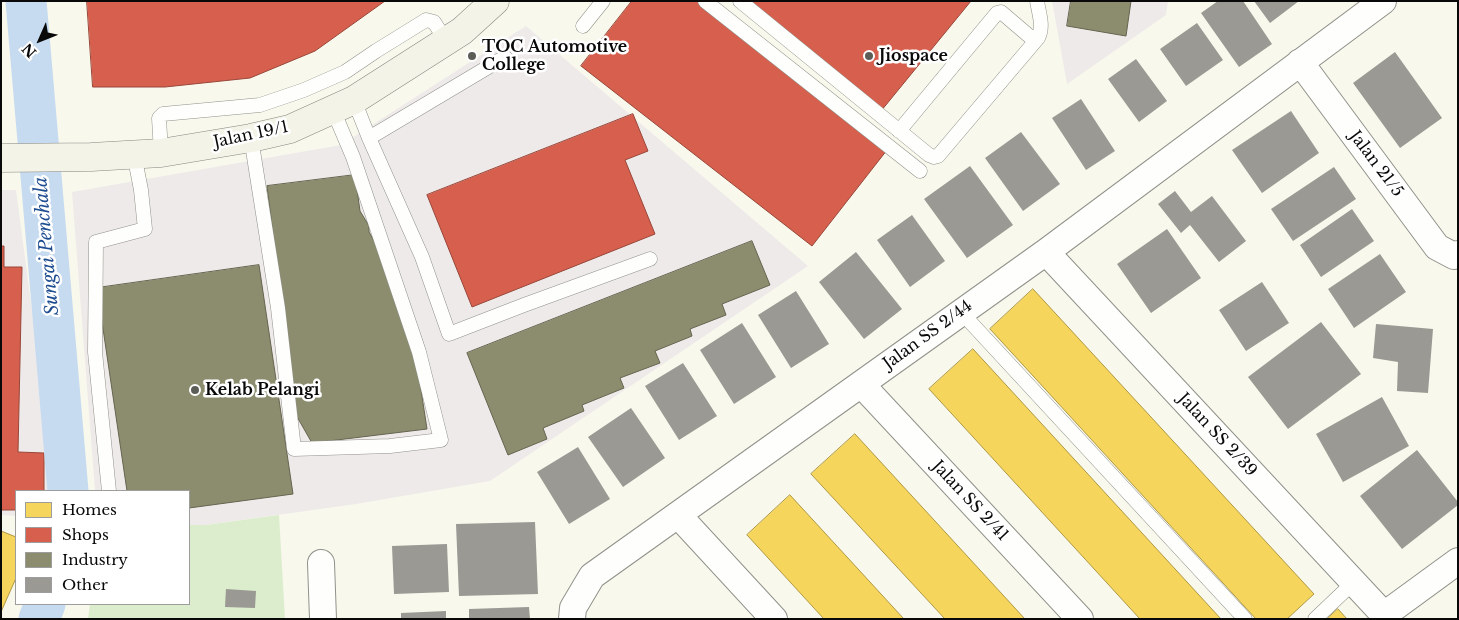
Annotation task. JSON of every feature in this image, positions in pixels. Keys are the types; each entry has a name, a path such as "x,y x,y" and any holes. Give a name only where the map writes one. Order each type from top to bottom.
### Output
{"main road":[{"name":"Jalan 19/1","path":"1,158 91,157 161,153 251,138 290,129 344,105 462,31 495,1"}],"street":[{"name":"Jalan SS 2/44","path":"572,619 573,608 592,576 1046,252 1382,1"},
{"name":"Jalan 21/5","path":"1300,62 1437,247 1454,256 1458,254"},
{"name":"Jalan SS 2/39","path":"1046,252 1386,617"},
{"name":"Jalan SS 2/41","path":"861,384 1080,619"},
{"path":"678,515 774,619"},
{"path":"1386,617 1458,562"},
{"path":"321,563 323,619"}],"lane":[{"path":"583,26 604,1"},
{"path":"705,1 920,171"},
{"path":"740,1 899,131 934,157 938,156 1041,32 1036,1"},
{"path":"899,131 997,13 1000,12 1035,41"},
{"path":"161,153 159,118 163,114 260,105 304,90 344,72 426,20 434,22 446,41"},
{"path":"369,138 505,57"},
{"path":"344,105 369,138 422,257 450,334 524,304 650,259"},
{"path":"251,138 278,308 294,449 390,446 441,440 420,352 353,157 344,105"},
{"path":"109,490 95,352 96,242 145,229 141,190 134,154"},
{"path":"961,312 1245,619"},
{"path":"1315,619 1354,582"}],"shaded area":[{"path":"1052,1 1168,1 1166,15 1067,84"},
{"path":"526,26 808,266 490,481 356,504 206,525 190,525 190,490 95,490 72,192 341,145"},
{"path":"1,190 16,190 51,453 49,490 15,490 15,516 1,515"}],"green space":[{"path":"279,515 285,619 88,619 90,605 190,605 190,525 206,525"}],"building: Homes":[{"path":"1033,289 1314,594 1287,619 1256,619 990,329"},
{"path":"973,349 1221,619 1140,619 929,389"},
{"path":"855,434 1025,619 945,619 811,474"},
{"path":"790,495 904,619 824,619 747,535"},
{"path":"1,531 15,537 15,580 1,612"},
{"path":"1338,609 1347,619 1327,619"}],"building: Shops":[{"path":"87,1 385,1 315,51 250,78 165,87 93,87"},
{"path":"632,1 697,1 887,150 812,246 581,66"},
{"name":"Jiospace","path":"745,1 971,1 881,111"},
{"path":"633,114 648,151 625,160 655,234 472,307 427,195"},
{"path":"1,246 4,246 4,267 22,267 18,452 44,453 44,490 15,490 15,510 1,510"}],"building: Industry":[{"path":"1071,1 1131,1 1126,36 1067,26"},
{"path":"355,175 360,211 369,226 369,232 407,299 427,429 312,443 296,415 267,186"},
{"path":"752,241 770,285 722,304 726,315 690,329 692,336 655,351 660,363 620,378 624,388 582,405 584,411 543,428 547,439 508,455 467,353"},
{"name":"Kelab Pelangi","path":"259,265 293,494 190,508 190,490 127,490 97,288"}],"building: Other":[{"path":"1218,1 1243,1 1272,44 1239,67 1201,13"},
{"path":"1254,1 1299,1 1270,23"},
{"path":"1197,23 1223,60 1186,86 1160,49"},
{"path":"1395,52 1442,118 1400,148 1353,83"},
{"path":"1136,59 1167,101 1139,122 1108,79"},
{"path":"1081,99 1115,151 1086,170 1052,118"},
{"path":"1291,111 1319,153 1262,193 1232,150"},
{"path":"1021,132 1060,184 1023,211 985,158"},
{"path":"970,166 1013,225 967,258 924,199"},
{"path":"1334,167 1356,199 1293,241 1271,209"},
{"path":"1175,191 1191,212 1212,196 1246,241 1219,262 1190,225 1181,233 1158,204"},
{"path":"1352,209 1374,241 1321,277 1300,245"},
{"path":"912,215 945,261 910,287 877,240"},
{"path":"1167,229 1201,278 1151,313 1117,264"},
{"path":"856,252 902,309 864,339 819,282"},
{"path":"1380,254 1406,292 1354,328 1328,289"},
{"path":"1262,282 1289,323 1246,351 1219,310"},
{"path":"796,291 829,344 791,368 758,315"},
{"path":"1321,322 1361,374 1288,429 1248,377"},
{"path":"742,323 776,377 734,404 700,350"},
{"path":"1376,324 1433,329 1428,393 1397,391 1398,362 1373,358"},
{"path":"683,363 717,416 679,440 645,386"},
{"path":"1382,397 1409,446 1343,482 1316,434"},
{"path":"631,408 665,458 623,487 588,437"},
{"path":"578,447 610,499 569,524 537,472"},
{"path":"1417,450 1458,502 1458,505 1402,549 1360,496"},
{"path":"535,522 538,594 459,596 456,524"},
{"path":"447,544 449,592 394,594 392,546"},
{"path":"226,589 256,591 255,608 225,607"},
{"path":"529,607 530,619 469,619 469,609"},
{"path":"446,611 446,619 401,619 401,613"}],"waterway":[{"name":"Sungai Penchala","path":"26,1 68,490"},
{"name":"Sungai Penchala","path":"39,619 45,605"}],"place":[{"name":"TOC Automotive College","path":"472,56"},
{"name":"Jiospace","path":"869,56"},
{"name":"Kelab Pelangi","path":"195,390"}]}
